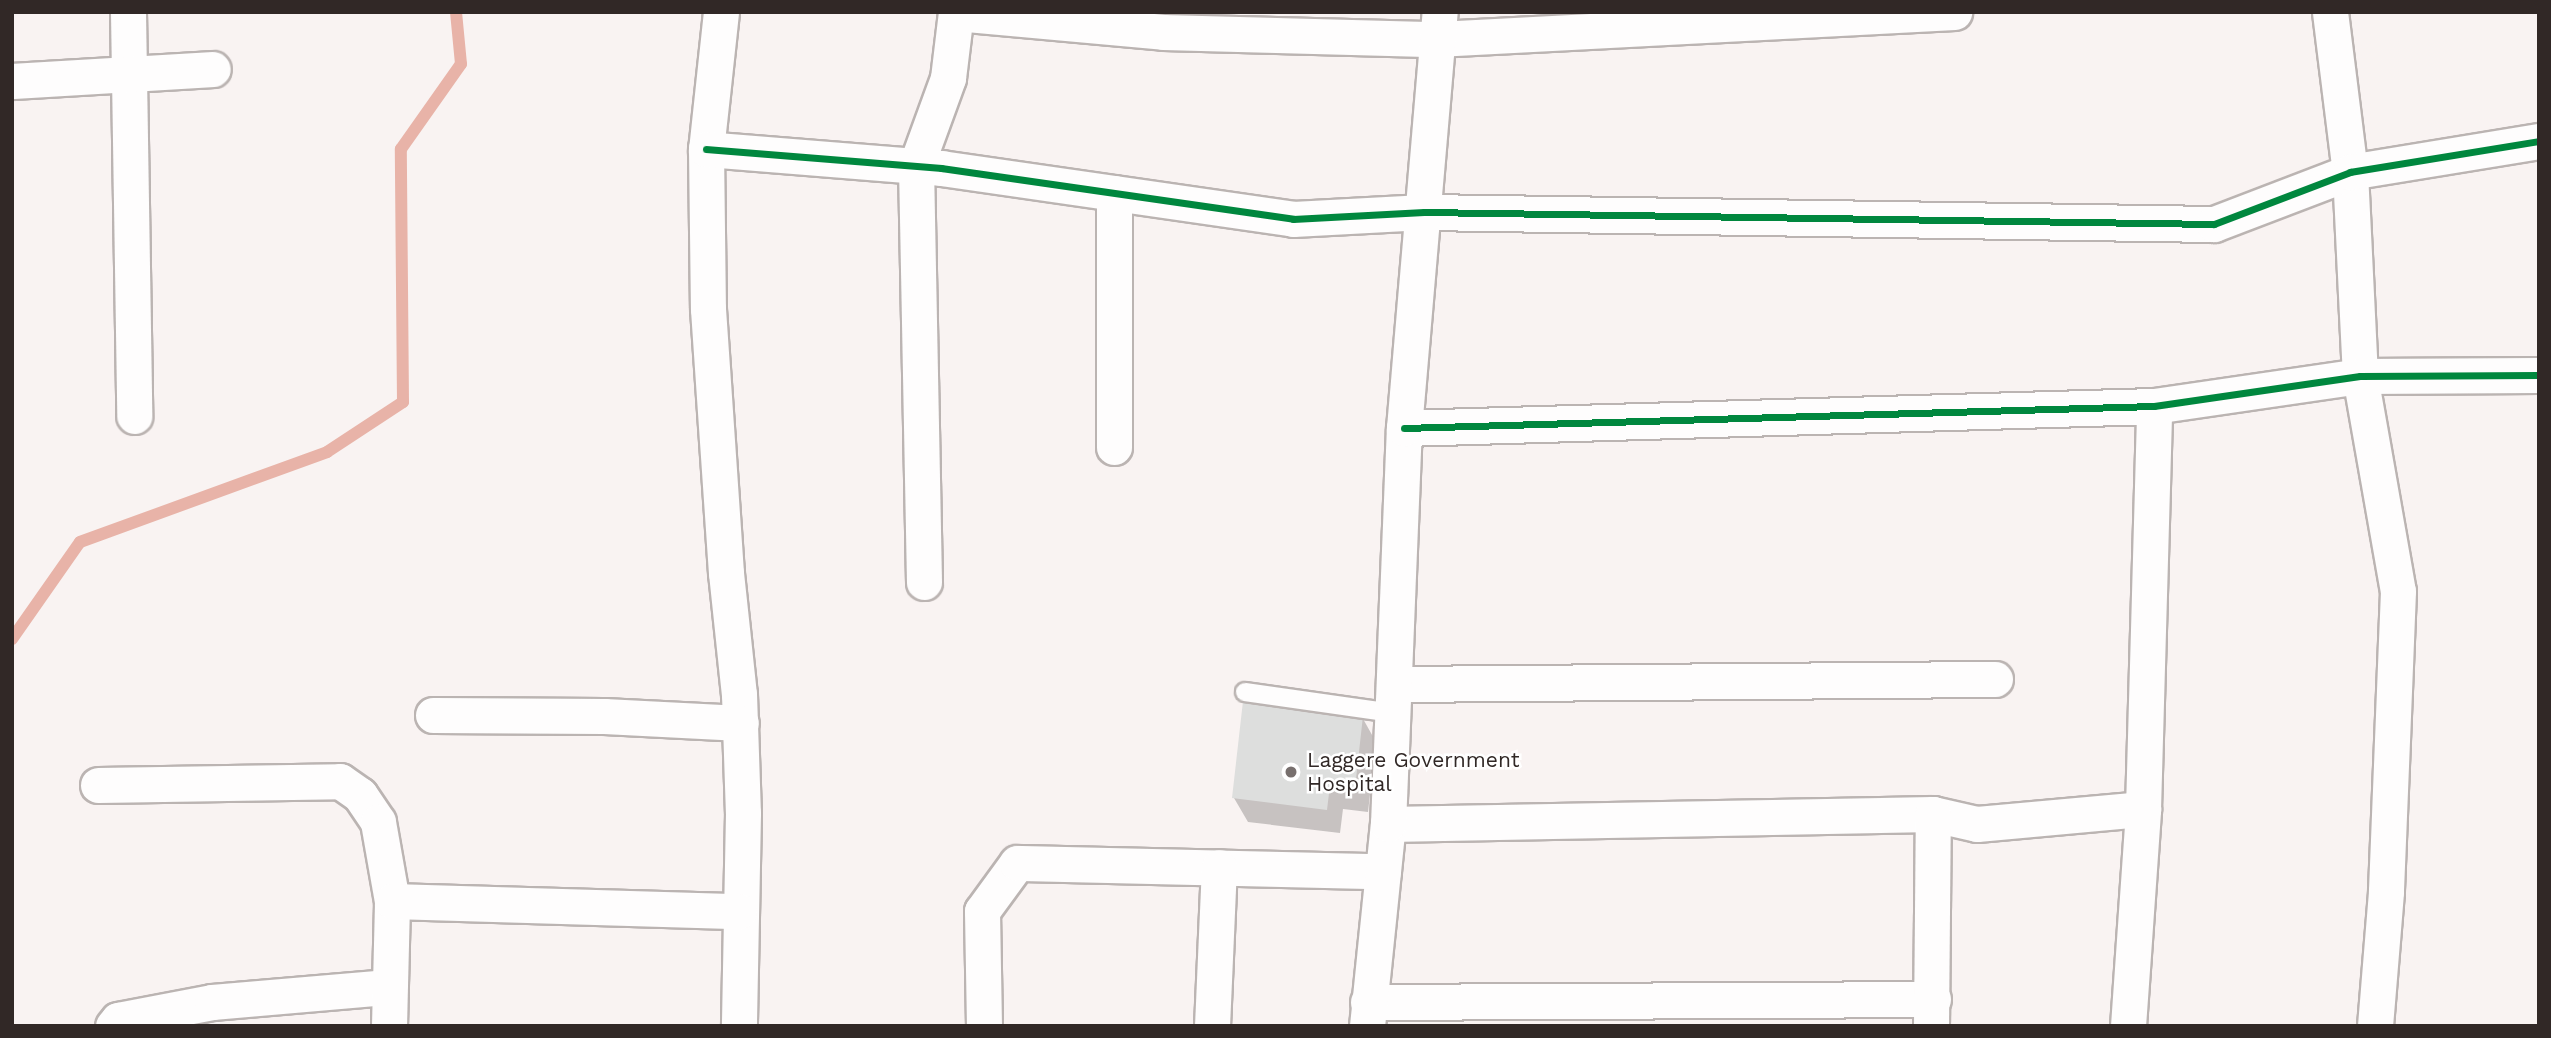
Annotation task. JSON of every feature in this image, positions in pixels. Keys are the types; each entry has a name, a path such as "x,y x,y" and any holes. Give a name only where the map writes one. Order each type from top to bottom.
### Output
{"street":[{"path":"128,12 134,416"},
{"path":"721,12 706,149 708,309 741,723 739,1026"},
{"path":"924,582 916,166 948,78 956,13 1164,22 1438,26 1954,12"},
{"path":"2330,12 2350,172 2360,376 2398,591 2386,892 2375,1026"},
{"path":"1438,26 1404,428 1388,824 1368,1014 1932,1012 1933,814"},
{"path":"12,81 127,72 213,69"},
{"path":"706,149 916,166 1293,219 1424,212 2214,224 2350,172 2539,141"},
{"path":"1114,193 1114,447"},
{"path":"1404,428 2154,407 2360,376 2539,375"},
{"path":"2128,1026 2143,809 2154,407"},
{"path":"1393,698 1995,679"},
{"path":"433,715 604,716 741,723"},
{"path":"98,785 341,780 360,795 378,822 392,901 389,1026"},
{"path":"1388,824 1933,814 1978,824 2143,809"},
{"path":"984,1026 982,911 1017,863 1382,871"},
{"path":"1212,1026 1219,867"},
{"path":"392,901 738,911"},
{"path":"113,1026 118,1020 212,1002 388,987"}],"lane":[{"path":"1245,692 1393,698"}],"building":[{"path":"1243,701 1363,716 1355,788 1330,785 1327,810 1232,798"}],"waterway":[{"path":"12,639 80,542 327,452 403,402 401,149 461,64 456,12"}],"cycle path":[{"path":"706,149 941,168 1293,219 1424,212 2214,224 2350,172 2539,141"},
{"path":"1404,428 2154,406 2360,376 2539,375"}],"place":[{"name":"Laggere Government Hospital","path":"1291,772"}]}
